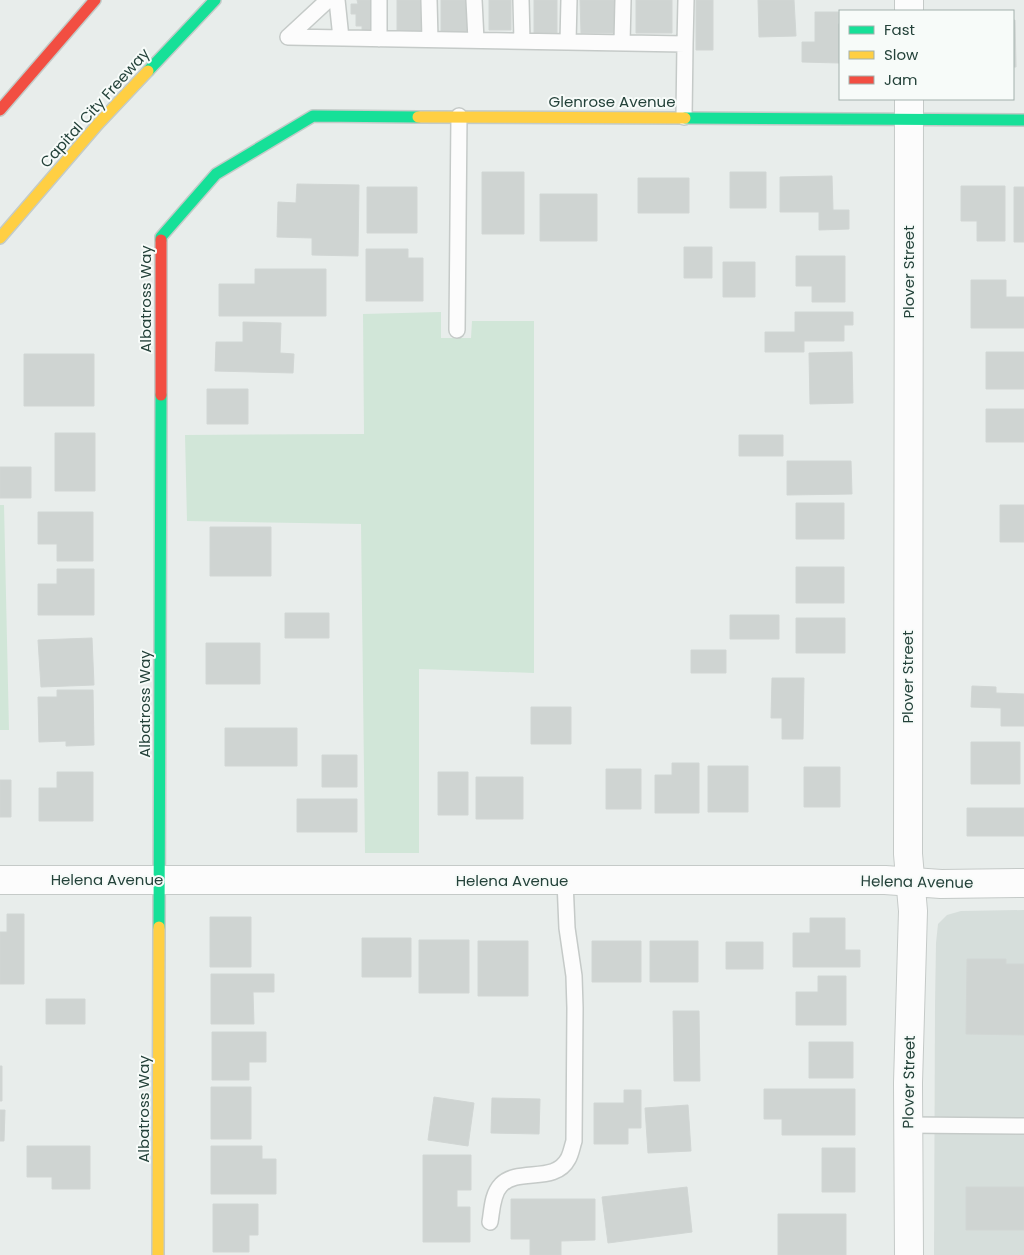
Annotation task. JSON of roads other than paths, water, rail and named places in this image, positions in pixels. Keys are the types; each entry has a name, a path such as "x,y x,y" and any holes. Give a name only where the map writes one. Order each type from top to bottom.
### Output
{"main road":[{"path":"0,110 95,0"},
{"name":"Capital City Freeway","path":"0,238 98,124 215,0"},
{"name":"Glenrose Avenue","path":"216,174 313,116 684,117 909,109 1024,120"},
{"name":"Albatross Way","path":"158,1255 161,236 216,174"}],"street":[{"name":"Plover Street","path":"909,109 908,854 913,911 908,1083 909,1255"},
{"name":"Helena Avenue","path":"0,880 885,880 941,884 1024,883"}],"lane":[{"path":"328,0 288,37 685,44"},
{"path":"337,0 340,38"},
{"path":"379,0 379,38"},
{"path":"429,0 430,39"},
{"path":"474,0 476,40"},
{"path":"521,0 522,41"},
{"path":"568,42 569,0"},
{"path":"622,43 623,0"},
{"path":"684,117 686,0"},
{"path":"457,330 459,116"},
{"path":"490,1222 494,1200 500,1186 513,1176 544,1174 558,1170 567,1161 574,1141 574,976 565,880"},
{"path":"908,1125 1024,1126"}]}
